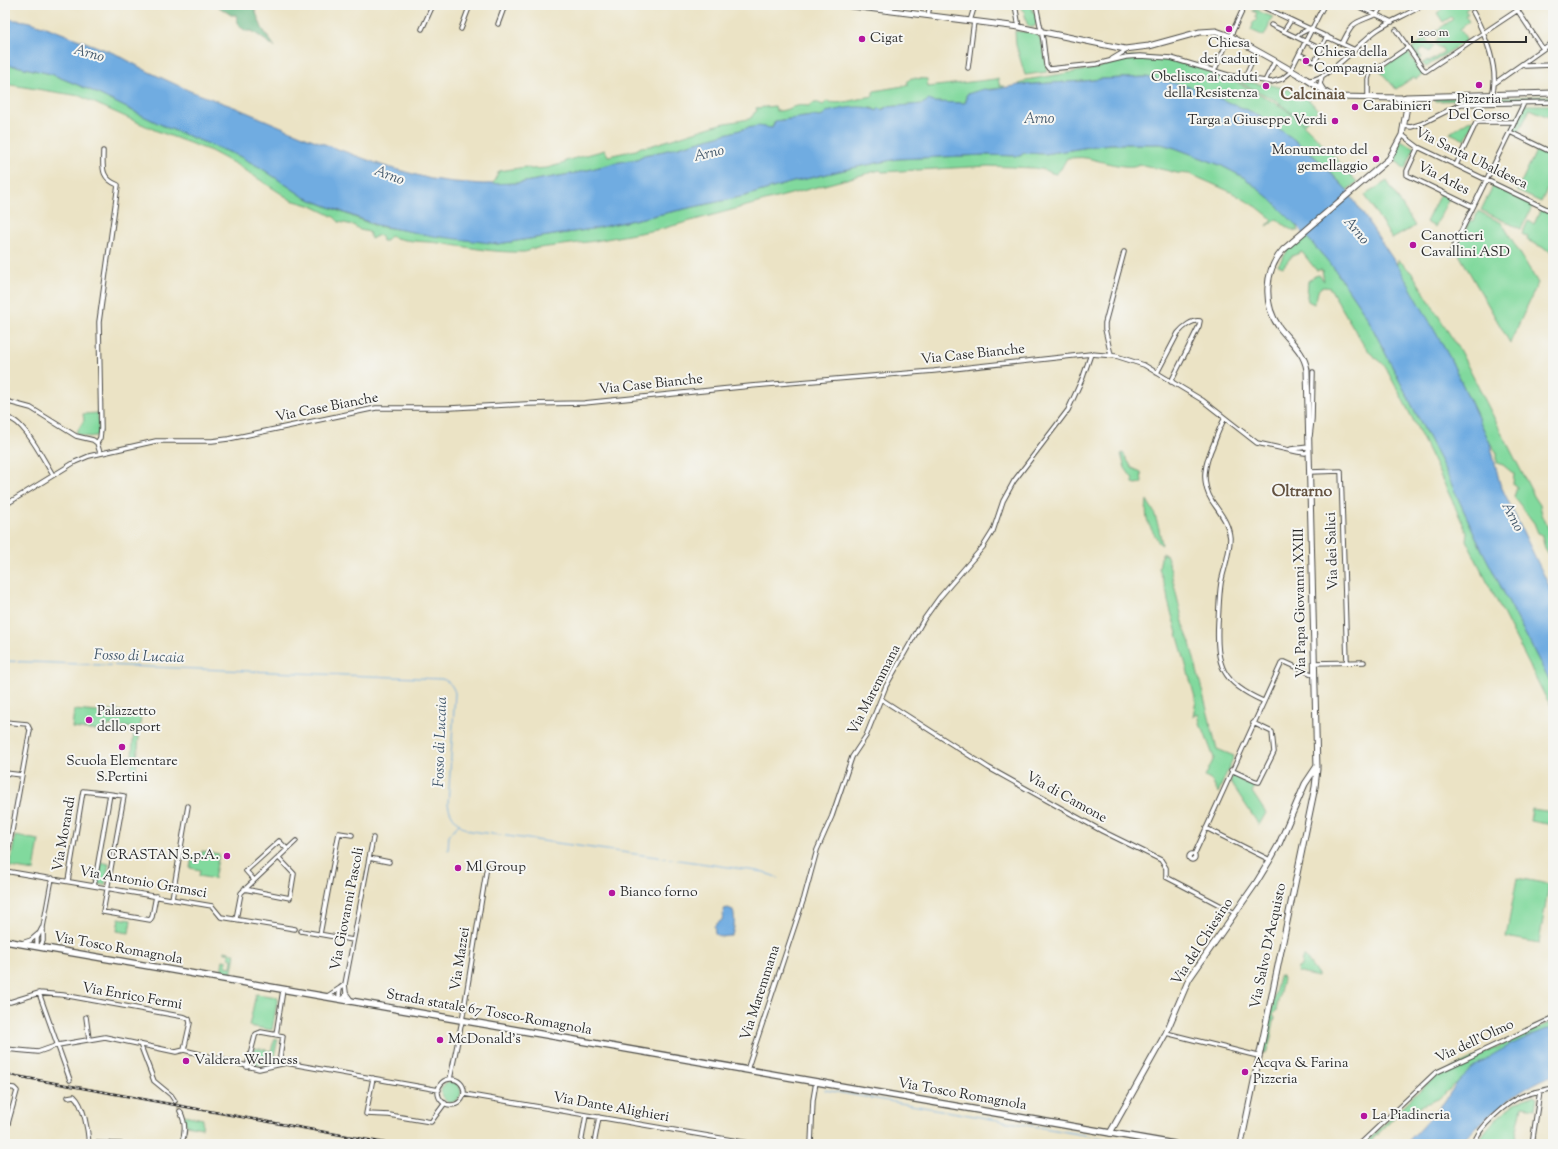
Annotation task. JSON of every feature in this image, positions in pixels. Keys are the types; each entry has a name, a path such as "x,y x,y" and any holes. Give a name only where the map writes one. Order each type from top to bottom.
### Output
{"main road":[{"path":"844,5 1019,27 1129,49 1149,46 1205,32 1218,31 1230,36 1256,53 1275,61 1335,98 1387,98 1404,102 1421,97 1553,93"},
{"name":"Via Papa Giovanni XXIII","path":"1317,766 1306,364 1301,351 1280,328 1271,311 1268,292 1269,277 1274,263 1283,250 1387,162 1402,135 1404,102"},
{"name":"Via del Chiesino","path":"1110,1133 1166,1033 1189,979 1270,860 1279,844 1305,784 1317,766"},
{"name":"Via Salvo D'Acquisto","path":"1239,1143 1315,787 1317,766"},
{"name":"Via Tosco Romagnola","path":"5,941 226,980"},
{"name":"Strada statale 67 Tosco-Romagnola","path":"226,980 747,1070"},
{"name":"Via Tosco Romagnola","path":"747,1070 1174,1144"}],"street":[{"path":"422,30 433,5"},
{"path":"461,29 470,5"},
{"path":"498,24 505,5"},
{"path":"928,15 930,5"},
{"path":"968,68 974,5"},
{"path":"1015,5 1019,27"},
{"path":"1036,5 1042,31 1046,65 1049,69 1097,64 1131,56 1161,57 1171,58 1228,75 1265,81 1279,80 1288,76 1292,71 1324,5"},
{"path":"1214,71 1245,5"},
{"path":"1259,5 1355,50"},
{"path":"1355,5 1392,22"},
{"path":"1342,44 1353,24 1377,14 1382,5"},
{"path":"1308,80 1315,80 1323,75 1355,50 1377,30 1423,5"},
{"path":"1514,5 1543,49"},
{"path":"1396,30 1423,69 1426,71 1518,10"},
{"path":"1473,12 1484,33 1494,72 1495,83 1492,95"},
{"path":"1284,31 1290,20"},
{"path":"1271,25 1321,49"},
{"path":"1296,37 1303,32 1312,29"},
{"path":"1299,54 1315,62 1327,36"},
{"path":"1495,83 1553,42"},
{"path":"1368,98 1368,78 1370,73 1408,48"},
{"path":"1109,60 1129,49"},
{"path":"1245,77 1253,59"},
{"path":"1265,81 1275,61"},
{"path":"1522,64 1526,66 1553,65"},
{"path":"1323,75 1320,85 1329,94"},
{"path":"1403,126 1411,127 1421,124 1461,104 1553,102"},
{"path":"1452,250 1524,103"},
{"path":"1456,165 1476,123 1515,122"},
{"path":"1510,132 1553,153"},
{"name":"Via Santa Ubaldesca","path":"1402,135 1418,147 1553,212"},
{"name":"Via Arles","path":"1418,147 1407,175 1473,207"},
{"path":"97,443 100,438 101,429 99,322 118,185 110,182 104,175 103,151"},
{"path":"1111,355 1105,329 1105,322 1124,252"},
{"path":"1157,373 1178,332 1196,320 1200,321 1199,326 1171,382"},
{"name":"Via Case Bianche","path":"5,505 83,458 100,453 156,441 212,441 228,439 376,408 450,408 599,401 934,371 1091,354 1111,355 1138,362 1202,400 1257,443 1274,448 1309,449"},
{"name":"Via Maremmana","path":"747,1070 804,898 817,850 832,816 850,762 868,732 886,686 902,662 924,619 939,598 983,547 993,531 1003,501 1014,480 1068,410 1084,377 1091,354"},
{"name":"Via Papa Giovanni XXIII","path":"1309,439 1312,430 1313,372"},
{"path":"5,401 31,408 76,436 91,439 97,443 100,453"},
{"path":"1225,418 1206,461 1204,474 1207,490 1226,522 1230,536 1229,553 1220,591 1218,635 1219,656 1224,670 1233,683 1242,691 1263,701"},
{"path":"5,419 12,419 23,427 53,475"},
{"name":"Via Case Bianche","path":"1288,449 1306,453 1309,449"},
{"name":"Via Case Bianche","path":"1298,452 1304,455 1309,461"},
{"name":"Via dei Salici","path":"1310,472 1341,471 1347,662"},
{"path":"1194,855 1231,770 1282,661 1314,675"},
{"path":"1314,663 1364,662"},
{"name":"Via di Camone","path":"881,699 1023,788 1102,831 1161,860 1166,868 1166,877 1235,913"},
{"path":"5,722 28,724 30,730 5,870"},
{"path":"1231,770 1259,782 1274,754 1272,732 1253,723"},
{"path":"5,773 22,774"},
{"name":"Via Morandi","path":"68,881 84,791 110,794"},
{"path":"94,886 110,794 124,796 103,912 150,920 152,918 156,896"},
{"path":"172,899 188,806"},
{"path":"1206,828 1270,860"},
{"path":"320,934 339,833 352,836"},
{"name":"Via Giovanni Pascoli","path":"340,988 340,1000 345,997 346,993 345,984 373,838"},
{"path":"254,880 246,871 279,841 287,849"},
{"path":"236,919 241,892 296,841"},
{"path":"244,889 290,898 294,874 278,857"},
{"path":"369,858 389,862"},
{"name":"Via Mazzei","path":"450,1079 462,1021 487,866"},
{"name":"Via Antonio Gramsci","path":"5,870 212,906 220,916 295,929"},
{"path":"39,947 43,939 43,926 52,878"},
{"path":"39,947 36,941 43,926"},
{"path":"301,931 353,940"},
{"path":"18,943 26,942 38,934"},
{"path":"43,939 50,949"},
{"name":"Via Giovanni Pascoli","path":"325,997 345,984"},
{"path":"276,1035 283,990"},
{"path":"5,1002 10,1002 38,993 70,1080"},
{"name":"Via Enrico Fermi","path":"38,993 63,995 185,1017 189,1019 190,1022 184,1050"},
{"name":"Via Giovanni Pascoli","path":"346,993 355,1003"},
{"path":"86,1017 89,1039"},
{"name":"Via dell'Olmo","path":"1360,1144 1435,1073 1553,1018"},
{"path":"247,1067 256,1034 261,1032 283,1036 278,1064"},
{"path":"1166,1033 1258,1056"},
{"path":"5,1049 38,1052 58,1045 105,1037 176,1052 184,1050 258,1069 286,1063 439,1090"},
{"path":"140,1044 154,1081 171,1095 175,1101"},
{"path":"373,1078 366,1114 389,1115 431,1122 445,1103"},
{"path":"450,1079 456,1080 464,1088 464,1094 461,1100 456,1104 451,1105 445,1103 440,1097 439,1090 442,1083 450,1079"},
{"path":"811,1144 816,1082"},
{"path":"5,1087 14,1088 17,1092 5,1134"},
{"path":"1474,1144 1480,1131 1505,1106 1521,1096 1553,1088"},
{"path":"1532,1144 1540,1091"},
{"name":"Via Dante Alighieri","path":"464,1094 755,1144"},
{"path":"68,1097 74,1096 76,1099 85,1119 89,1143 121,1144"},
{"path":"180,1110 184,1130 181,1144"},
{"path":"581,1144 586,1115"},
{"path":"594,1144 599,1117"}],"green space":[{"path":"216,5 253,5 262,28 275,47 252,31 246,31 239,26 236,15 231,15"},
{"path":"1020,5 1031,5 1033,12 1035,12 1037,23 1034,27 1030,27 1027,24 1024,11"},
{"path":"1448,5 1471,6 1465,10 1468,14 1465,15 1469,22 1460,29 1467,40 1426,67 1422,63 1429,62 1444,52 1441,47 1440,48 1435,44 1437,42 1436,40 1442,35 1439,31 1426,39 1431,45 1433,44 1434,46 1429,52 1424,48 1418,52 1422,58 1420,60 1412,48 1453,19 1451,17 1443,22 1437,13"},
{"path":"1253,10 1258,10 1273,17 1264,36 1251,30 1252,24 1257,19 1255,17 1257,13"},
{"path":"1015,31 1033,33 1039,37 1044,52 1047,72 1025,75 1016,45"},
{"path":"1407,51 1423,74 1416,79 1414,77 1396,89 1379,70"},
{"path":"1133,57 1167,60 1200,68 1232,80 1263,96 1284,108 1304,125 1357,182 1347,190 1321,162 1292,138 1259,115 1195,88 1146,77 1019,85 1026,80 1098,68 1119,60"},
{"path":"5,65 51,74 90,90 168,128 239,156 261,168 304,197 376,226 498,244 592,229 745,196 793,182 897,159 984,155 1020,156 1024,153 1045,154 1109,144 1161,144 1220,165 1245,178 1270,199 1296,224 1298,231 1289,229 1277,219 1267,226 1272,219 1257,207 1231,192 1190,174 1177,173 1139,164 1135,166 1121,166 1086,158 1067,158 1061,169 1056,174 1034,168 988,166 882,172 880,170 661,229 595,241 531,249 524,252 492,251 408,240 390,236 386,241 382,241 381,236 379,235 371,239 369,232 360,230 353,225 339,222 334,217 312,206 291,200 237,165 211,151 157,131 80,96 5,84"},
{"path":"1230,77 1244,79 1244,81 1263,85 1263,82 1290,90 1307,98 1318,110 1304,124 1277,101"},
{"path":"911,78 927,79 928,87 998,79 1000,86 1004,86 1004,88 975,92 966,96 966,102 964,103 927,102 922,104 887,107 877,111 872,108 820,117 812,116 775,121 772,128 747,128 664,151 644,155 637,159 576,173 519,183 493,183 499,171 526,167 531,169 547,168 565,163 565,161 605,150 608,156 636,150 641,147 650,146 720,124 749,119 757,111 756,108 775,106 776,111 780,111 803,105 808,106 815,103 823,105 827,101 837,103 849,101 873,96 874,91 909,85 907,82"},
{"path":"1553,96 1553,98 1435,101 1435,98"},
{"path":"1525,105 1553,105 1553,119 1530,109 1518,133 1512,131"},
{"path":"1474,120 1465,140 1450,133 1468,121"},
{"path":"1401,140 1414,148 1405,169 1396,161 1396,151"},
{"path":"1536,151 1553,156 1553,178 1541,202 1517,191"},
{"path":"1387,181 1415,226 1392,239 1365,195"},
{"path":"1493,186 1533,205 1521,229 1481,210"},
{"path":"1440,194 1449,198 1435,227 1426,222"},
{"path":"1541,209 1553,215 1553,245 1550,251 1527,240 1528,237 1522,234 1528,221 1534,224"},
{"path":"1478,211 1502,223 1538,283 1510,343 1456,249 1470,221 1474,221"},
{"path":"1305,235 1333,267 1367,317 1446,472 1481,548 1553,688 1553,708 1546,698 1466,540 1467,533 1447,490 1417,427 1384,365 1372,355 1363,344 1330,288 1322,287 1319,289 1314,304 1308,301 1308,281 1319,275 1324,281 1322,270 1316,270 1302,252 1292,256 1283,267 1278,265 1290,247"},
{"path":"1398,259 1412,273 1460,351 1540,505 1542,514 1553,539 1553,570 1551,566 1552,559 1545,548 1541,534 1538,533 1534,523 1514,497 1517,487 1513,484 1514,474 1503,465 1497,463 1497,453 1490,443 1450,358 1395,263 1398,263"},
{"path":"98,413 98,435 87,437 76,433 84,420 83,414"},
{"path":"1123,453 1132,468 1141,472 1142,483 1133,483 1133,479 1125,468 1121,454"},
{"path":"1147,500 1154,512 1162,545 1159,543 1149,524 1146,511"},
{"path":"1162,553 1167,556 1217,749 1234,756 1218,793 1212,781 1205,777 1214,758 1201,727 1198,714 1193,717 1196,701 1159,568"},
{"path":"74,710 109,713 110,710 141,714 136,771 131,770 134,728 108,725 108,732 72,728"},
{"path":"1233,775 1255,787 1252,792 1266,813 1259,825 1230,781"},
{"path":"1532,809 1553,812 1553,825 1530,821"},
{"path":"15,836 39,840 34,871 10,867"},
{"path":"202,851 219,854 214,879 199,876 200,870 190,868 192,857 202,859"},
{"path":"101,862 109,864 105,885 97,884"},
{"path":"1517,878 1549,884 1539,943 1506,937"},
{"path":"119,918 131,920 129,933 117,931"},
{"path":"225,951 235,954 231,976 221,973 223,960 227,961 226,966 231,967 232,959 229,958 229,953 225,953"},
{"path":"1305,957 1317,974 1317,977 1297,972 1298,968 1301,966 1302,958"},
{"path":"1279,976 1282,976 1283,979 1276,1011 1273,1014 1275,1017 1268,1052 1266,1054 1262,1051"},
{"path":"256,994 278,997 272,1030 249,1026"},
{"path":"1553,1021 1553,1027 1473,1069 1438,1099 1397,1115 1368,1144 1364,1144 1421,1089 1440,1074"},
{"path":"275,1038 278,1039 273,1062 259,1065 252,1063 255,1048 271,1051"},
{"path":"451,1082 458,1085 461,1092 458,1099 451,1102 444,1099 441,1092 444,1085"},
{"path":"1533,1095 1537,1097 1535,1108 1522,1106 1514,1144 1477,1144 1487,1129 1500,1115 1524,1099"},
{"path":"184,1115 203,1119 202,1128 186,1125"}],"water":[{"name":"Arno","path":"5,19 26,21 46,27 116,54 147,71 190,91 234,107 308,138 384,166 431,179 454,182 483,184 519,183 576,173 637,159 644,155 664,151 747,128 758,126 772,128 775,121 812,116 820,117 826,112 852,107 865,107 877,111 879,108 882,110 887,107 922,104 929,100 933,102 964,103 966,102 967,94 984,89 991,90 1019,85 1146,77 1195,88 1259,115 1292,138 1320,162 1347,190 1401,271 1450,358 1490,443 1500,484 1553,594 1553,688 1481,548 1446,472 1367,317 1333,267 1298,227 1270,199 1245,178 1220,165 1161,144 1109,144 1045,154 1024,153 1020,156 984,155 897,159 793,182 745,196 592,229 498,244 433,236 376,225 304,197 261,168 239,156 168,128 90,90 51,74 5,65"},
{"path":"728,908 733,910 734,913 733,931 731,936 721,937 715,934 714,926 722,920 724,909"},
{"path":"1553,1027 1553,1075 1526,1088 1502,1105 1457,1144 1405,1144 1439,1108 1458,1082 1467,1073 1502,1049 1529,1036"}],"waterway":[{"name":"Fosso di Lucaia","path":"5,661 442,679 450,684 455,693 448,804 453,817 463,827 471,831 764,872 778,878"},
{"path":"448,850 449,835 459,824"},
{"path":"825,1090 1136,1144"}],"tunnel":[{"path":"1253,59 1255,54"},
{"path":"175,1101 180,1111"}],"railway":[{"path":"5,1074 391,1144"}],"place":[{"name":"Chiesa dei caduti","path":"1229,29"},
{"name":"Cigat","path":"862,39"},
{"name":"Chiesa della Compagnia","path":"1306,61"},
{"name":"Pizzeria Del Corso","path":"1479,85"},
{"name":"Obelisco ai caduti della Resistenza","path":"1266,86"},
{"name":"Carabinieri","path":"1355,107"},
{"name":"Targa a Giuseppe Verdi","path":"1335,121"},
{"name":"Monumento del gemellaggio","path":"1376,159"},
{"name":"Canottieri Cavallini ASD","path":"1413,245"},
{"name":"Palazzetto dello sport","path":"89,720"},
{"name":"Scuola Elementare S.Pertini","path":"122,747"},
{"name":"CRASTAN S.p.A.","path":"227,856"},
{"name":"Ml Group","path":"458,868"},
{"name":"Bianco forno","path":"612,893"},
{"name":"McDonald's","path":"440,1040"},
{"name":"Valdera Wellness","path":"186,1061"},
{"name":"Acqva & Farina Pizzeria","path":"1245,1072"},
{"name":"La Piadineria","path":"1364,1116"}],"district":[{"name":"Calcinaia","path":"1313,95"},
{"name":"Oltrarno","path":"1302,492"}]}
